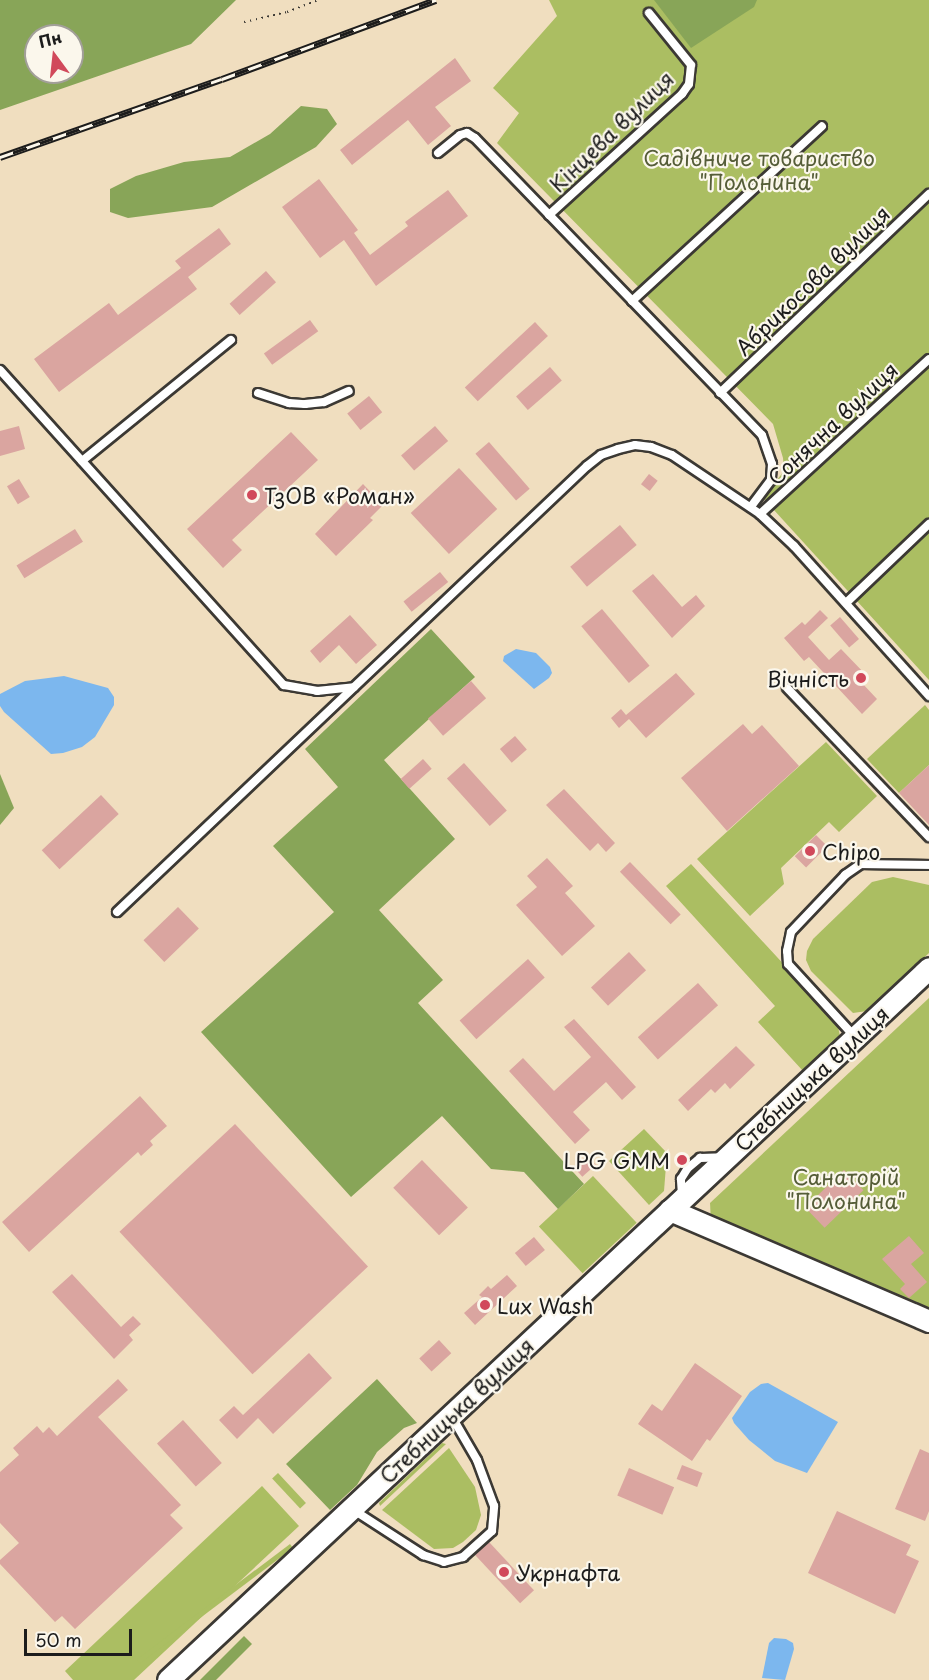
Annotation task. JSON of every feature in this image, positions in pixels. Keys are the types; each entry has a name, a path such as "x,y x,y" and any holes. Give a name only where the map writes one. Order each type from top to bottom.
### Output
{"street":[{"name":"Стебницька вулиця","path":"168,1680 451,1415 678,1209 727,1157 929,968"},
{"path":"678,1209 929,1321"}],"lane":[{"name":"Кінцева вулиця","path":"549,215 682,94 689,84 691,65 649,13"},
{"path":"632,301 822,126"},
{"path":"438,153 460,135 471,135 762,435 769,451 771,480 751,507"},
{"name":"Абрикосова вулиця","path":"720,393 929,194"},
{"path":"82,461 231,340"},
{"name":"Сонячна вулиця","path":"760,514 929,359"},
{"path":"0,370 284,684 317,691 354,687"},
{"path":"258,393 289,403 305,404 324,402 349,391"},
{"path":"117,912 602,455 635,445 651,447 700,472 760,514 794,546 928,690"},
{"path":"847,602 929,524"},
{"path":"787,688 929,837"},
{"path":"856,1037 788,964 787,951 791,932 845,875 861,864 929,865"},
{"path":"351,1509 423,1555 444,1562 463,1557 492,1531 494,1506 477,1460 451,1415"}],"path":[{"path":"244,22 286,12 318,0"}],"green space":[{"path":"0,0 236,0 191,44 84,81 84,24 24,24 24,84 75,84 0,110"},
{"name":"Садівниче товариство \"Полонина\"","path":"549,0 929,0 929,680 763,498 784,471 783,458 773,424 497,143 519,113 493,88 557,16"},
{"path":"654,0 757,0 754,7 691,48"},
{"path":"301,106 327,109 337,124 316,147 212,207 128,218 110,212 110,189 136,176 184,162 230,157 270,134"},
{"path":"431,629 475,677 384,760 455,839 379,910 443,980 418,1003 584,1184 558,1209 524,1172 491,1169 442,1116 351,1197 201,1032 334,912 273,846 338,787 305,749"},
{"path":"925,705 929,710 929,765 899,793 867,759"},
{"path":"826,742 877,796 839,832 829,822 781,868 784,884 750,916 697,859"},
{"path":"0,774 14,808 0,825"},
{"path":"691,864 837,1022 840,1036 803,1071 758,1022 775,1006 666,886"},
{"path":"893,877 929,885 929,953 867,1011 853,1013 811,971 806,960 807,951 813,939 872,882"},
{"name":"Санаторій \"Полонина\"","path":"929,998 929,1313 711,1221 710,1203"},
{"path":"644,1129 667,1153 664,1191 649,1205 609,1161"},
{"path":"593,1176 637,1223 583,1273 539,1226"},
{"path":"377,1379 417,1423 404,1428 377,1452 357,1485 330,1510 286,1464"},
{"path":"442,1443 446,1444 380,1506 379,1503"},
{"path":"449,1448 475,1487 481,1515 476,1530 463,1542 453,1548 434,1549 382,1510"},
{"path":"278,1473 306,1503 300,1508 272,1478"},
{"path":"262,1486 299,1526 134,1680 73,1680 65,1671"},
{"path":"290,1544 293,1548 140,1664 137,1660"},
{"path":"244,1636 252,1644 216,1680 200,1680"}],"water":[{"path":"516,649 536,653 550,667 552,673 549,678 534,689 503,661 504,656"},
{"path":"64,676 108,688 114,697 114,705 95,737 82,747 51,754 4,712 0,706 0,694 25,681"},
{"path":"768,1383 838,1422 807,1473 775,1461 749,1440 734,1423 732,1418 750,1392 761,1384"},
{"path":"774,1638 786,1639 793,1643 794,1649 785,1680 762,1678 769,1643"}],"building":[{"path":"455,58 471,81 435,107 451,126 428,145 408,120 352,165 340,150"},
{"path":"319,179 358,230 354,233 370,255 408,226 405,222 448,190 468,216 376,286 344,240 320,258 282,207"},
{"path":"219,228 231,244 188,277 197,289 59,392 34,359 109,303 118,315 181,268 175,261"},
{"path":"266,271 276,282 240,315 230,304"},
{"path":"310,320 318,331 272,365 264,354"},
{"path":"535,322 548,336 478,401 465,387"},
{"path":"550,367 562,381 528,410 516,397"},
{"path":"369,396 382,412 360,430 347,414"},
{"path":"19,426 25,449 0,456 0,431"},
{"path":"435,426 448,441 414,471 401,456"},
{"name":"ТзОВ «Роман»","path":"291,432 318,460 232,540 242,550 223,568 187,529"},
{"path":"489,442 530,489 516,501 475,454"},
{"path":"459,468 497,509 449,554 411,513"},
{"path":"649,474 658,481 650,491 641,484"},
{"path":"19,479 30,497 18,504 7,486"},
{"path":"363,484 383,505 370,518 373,520 336,556 315,534"},
{"path":"620,525 637,545 587,587 570,567"},
{"path":"75,529 83,542 24,578 16,566"},
{"path":"440,572 448,582 412,612 403,602"},
{"path":"653,574 682,607 696,595 705,606 672,638 632,591"},
{"path":"602,609 650,666 629,683 581,626"},
{"path":"820,610 828,618 808,637 829,660 841,649 867,676 861,682 877,699 862,714 809,657 804,661 784,638 802,622 805,625"},
{"path":"350,615 377,645 356,664 339,645 320,663 310,651"},
{"path":"840,617 859,639 849,647 830,626"},
{"path":"676,673 695,694 646,738 629,719 619,728 611,718 621,709 626,715"},
{"path":"471,681 486,698 443,736 428,718"},
{"path":"743,724 752,734 762,725 799,766 727,831 681,778"},
{"path":"515,736 527,750 512,763 500,749"},
{"path":"423,759 432,769 409,789 401,779"},
{"path":"464,763 507,811 490,826 447,778"},
{"path":"929,765 929,825 899,793"},
{"path":"564,789 615,843 606,852 598,843 590,851 546,805"},
{"path":"101,795 119,814 59,869 42,850"},
{"name":"Chipo","path":"816,835 827,846 806,868 795,856"},
{"path":"547,858 573,886 565,893 595,926 562,956 516,905 537,887 527,876"},
{"path":"630,862 681,915 671,924 620,872"},
{"path":"178,907 199,929 164,962 143,940"},
{"path":"629,952 646,970 608,1006 591,987"},
{"path":"528,959 545,978 476,1039 460,1021"},
{"path":"698,983 718,1005 658,1059 638,1037"},
{"path":"574,1019 636,1087 622,1100 606,1082 573,1112 590,1130 575,1144 509,1071 523,1058 554,1091 591,1057 564,1027"},
{"path":"736,1046 755,1065 730,1089 725,1083 715,1093 711,1089 688,1111 678,1100"},
{"path":"140,1096 167,1126 150,1141 153,1145 141,1156 138,1152 29,1252 2,1222"},
{"path":"235,1124 368,1267 252,1374 119,1232"},
{"path":"587,1155 596,1165 582,1177 574,1167"},
{"path":"422,1160 468,1207 439,1235 393,1188"},
{"path":"844,1170 863,1190 825,1228 805,1208"},
{"path":"909,1236 924,1253 911,1264 927,1282 909,1298 900,1289 905,1284 882,1259"},
{"path":"534,1237 545,1250 526,1266 515,1253"},
{"path":"72,1274 121,1327 133,1316 141,1324 129,1335 133,1340 114,1359 52,1292"},
{"name":"Lux Wash","path":"507,1275 517,1286 475,1325 464,1313 482,1297 479,1295 488,1286 491,1289"},
{"path":"439,1340 451,1353 432,1372 419,1358"},
{"path":"309,1353 332,1378 273,1434 258,1418 237,1439 219,1420 234,1406 243,1415"},
{"path":"695,1363 742,1396 710,1441 707,1439 692,1461 638,1424 652,1404 662,1411"},
{"path":"118,1379 128,1390 98,1417 181,1505 170,1515 183,1528 75,1629 62,1616 55,1622 0,1564 0,1560 19,1543 0,1523 0,1472 19,1455 13,1448 37,1426 43,1433 49,1427 57,1436"},
{"path":"183,1420 222,1463 196,1487 157,1443"},
{"path":"920,1449 929,1453 929,1511 925,1521 895,1509"},
{"path":"682,1465 703,1473 697,1487 677,1479"},
{"path":"629,1468 674,1487 662,1515 617,1496"},
{"path":"837,1511 911,1545 906,1555 919,1561 895,1614 808,1573"},
{"name":"Укрнафта","path":"489,1542 534,1590 520,1603 475,1555"}],"railway":[{"path":"0,157 222,79 436,0"}],"place":[{"name":"ТзОВ «Роман»","path":"252,495"},
{"name":"Вічність","path":"861,678"},
{"name":"Chipo","path":"810,851"},
{"name":"LPG GMM","path":"682,1160"},
{"name":"Lux Wash","path":"485,1305"},
{"name":"Укрнафта","path":"504,1572"}]}
